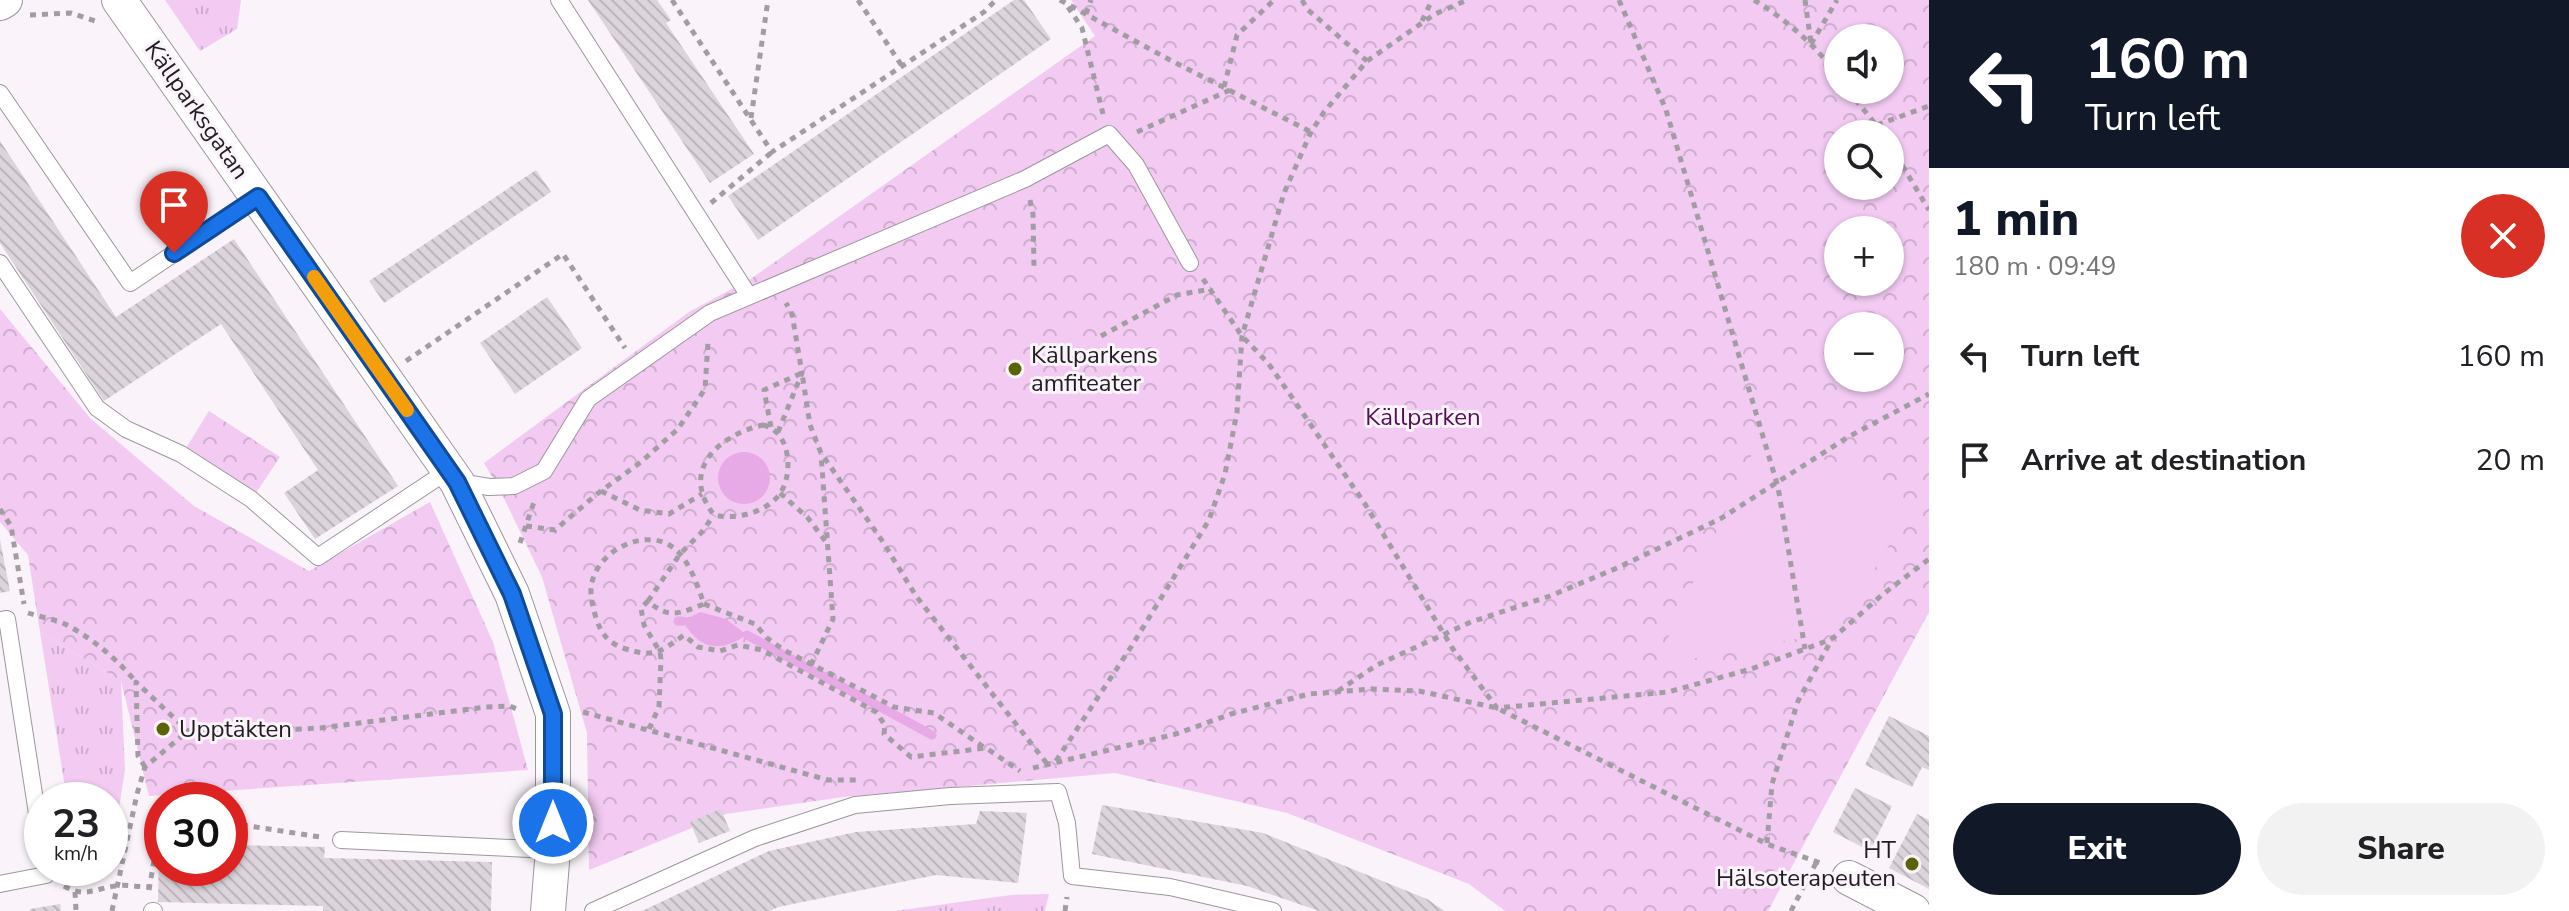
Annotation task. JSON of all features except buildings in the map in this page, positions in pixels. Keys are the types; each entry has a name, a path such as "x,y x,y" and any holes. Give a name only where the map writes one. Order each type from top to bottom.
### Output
{"street":[{"name":"Källparksgatan","path":"110,13 258,197 453,476 512,594 541,715 553,850 553,910"},
{"path":"1849,878 1913,911"}],"lane":[{"path":"559,0 749,296"},
{"path":"0,93 130,283 258,197"},
{"path":"0,263 97,408 126,429 181,454 251,499 318,557 453,476 489,487 514,486 544,471 588,399 710,313 1025,179 1112,138 1136,165 1190,263"},
{"path":"3,620 31,782"},
{"path":"593,911 755,838 855,805 950,796 1058,792 1067,823 1072,876 1170,887 1273,911"},
{"path":"341,840 553,850"},
{"path":"0,884 24,878"}],"path":[{"path":"672,0 772,152"},
{"path":"751,120 768,0"},
{"path":"858,0 902,66"},
{"path":"697,215 772,152 984,12 996,0"},
{"path":"1060,0 1311,132"},
{"path":"1060,0 1072,11 1082,28 1112,138 1227,88"},
{"path":"1086,14 1091,0"},
{"path":"1227,88 1237,35 1274,0"},
{"path":"1302,0 1307,9 1367,61"},
{"path":"1421,23 1432,0"},
{"path":"1619,0 1666,110 1776,481 1805,649"},
{"path":"1754,0 1773,12 1824,57"},
{"path":"1805,0 1811,44"},
{"path":"1811,44 1837,0"},
{"path":"1055,762 1209,520 1225,474 1237,412 1242,336 1284,193 1311,132 1367,61 1435,14 1464,1"},
{"path":"9,7 36,13 110,13"},
{"path":"1860,104 1873,120"},
{"path":"1891,120 1929,106"},
{"path":"1904,168 1929,210"},
{"path":"1025,179 1033,214 1034,268"},
{"path":"404,362 563,254 637,365"},
{"path":"1190,263 1242,336 1268,363 1357,492 1444,634 1497,708"},
{"path":"776,284 792,314 810,425 821,453 916,596 1048,765"},
{"path":"1101,336 1177,295 1211,289"},
{"path":"526,526 555,530 678,429 705,389 710,313"},
{"path":"771,427 764,390 802,373"},
{"path":"778,432 802,373"},
{"path":"1337,692 1377,665 1444,634 1550,596 1720,519 1848,437 1929,394"},
{"path":"763,425 771,427 786,446 788,466 780,493 755,511 735,517 714,515 700,490 709,455 742,430 763,425"},
{"path":"814,677 814,667 833,619 821,453"},
{"path":"520,544 544,471"},
{"path":"601,491 640,510 669,514 702,494"},
{"path":"780,493 808,518 827,543"},
{"path":"0,509 11,526 26,613"},
{"path":"649,729 659,707 660,652 644,625 641,608 680,554 714,515"},
{"path":"704,604 680,554 664,544 641,540 628,543 607,557 594,575 591,600 601,631 611,644 640,654 660,652 684,635 698,647 720,651 738,645 762,650 876,712 885,725 884,734 911,757 986,748"},
{"path":"1767,844 1772,784 1798,701 1832,639 1929,559"},
{"path":"648,601 661,613 685,612 704,604 755,624 767,638 814,667 894,707 934,713 1020,772"},
{"path":"3,620 26,613 63,623 125,668 188,731 210,734 320,728 486,707 510,706 541,715 575,709 828,780 865,780"},
{"path":"1497,708 1668,692 1751,669 1832,639"},
{"path":"136,682 138,756 145,767"},
{"path":"1005,773 1176,734 1231,714 1309,694 1372,689 1419,691 1497,708 1767,844 1817,861 1849,878"},
{"path":"128,835 145,767 188,731"},
{"path":"248,826 341,840"},
{"path":"1791,911 1817,861"},
{"path":"66,886 75,892 92,892 113,886"},
{"path":"112,911 117,886"},
{"path":"128,886 148,887 153,911"},
{"path":"75,892 76,911"}],"green space":[{"path":"165,0 241,0 237,29 200,51"},
{"name":"Källparken","path":"1071,0 1929,0 1929,612 1768,911 1505,911 1469,884 1287,813 1115,773 843,797 726,814 589,870 587,733 542,577 484,463 689,312 752,278 1095,36"},
{"path":"0,309 91,419 194,506 309,571 430,502 493,642 528,770 248,789 248,782 146,782 121,681 40,632 28,555 0,522"},
{"path":"209,411 280,457 256,493 186,448"},
{"path":"1763,430 1915,503 1836,631 1655,666"},
{"path":"40,632 121,681 123,782 64,782"},
{"path":"1049,894 1045,911 895,911 1011,895"}],"shaded area":[{"path":"744,452 762,460 770,478 762,496 744,504 726,496 718,478 726,460"},
{"path":"700,612 726,619 747,635 719,646 703,643 683,621"}],"waterway":[{"path":"678,621 683,621"},
{"path":"747,635 932,735"}],"slow traffic":[{"path":"314,277 407,410"}],"place":[{"name":"Källparkens amfiteater","path":"1015,369"},
{"name":"Upptäkten","path":"163,729"},
{"name":"HT Hälsoterapeuten","path":"1912,864"}],"route":[{"path":"174,253 258,197 457,482 512,594 553,714 553,823"}]}
